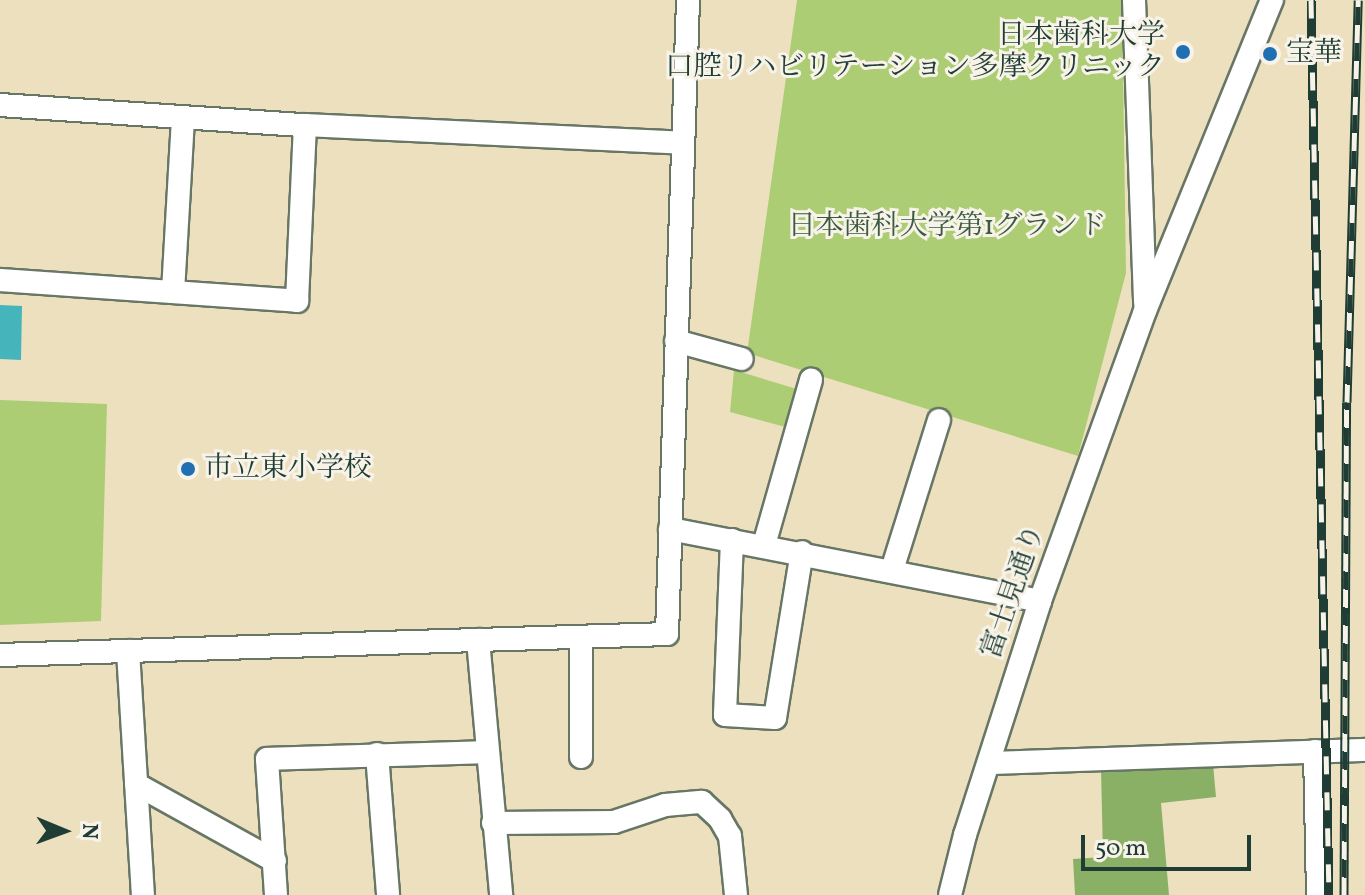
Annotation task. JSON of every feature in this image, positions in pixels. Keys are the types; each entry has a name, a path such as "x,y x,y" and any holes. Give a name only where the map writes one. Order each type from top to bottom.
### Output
{"street":[{"path":"0,655 667,634 688,0"},
{"path":"1134,0 1145,311"},
{"name":"富士見通り","path":"950,895 1040,601 1145,311 1272,0"},
{"path":"0,105 305,125 683,143"},
{"path":"173,292 183,117"},
{"path":"0,280 297,301 305,125"},
{"path":"676,341 742,359"},
{"path":"764,545 811,380"},
{"path":"892,570 939,420"},
{"path":"670,529 802,552 1040,601"},
{"path":"732,540 725,715 775,718 802,552"},
{"path":"581,637 581,757"},
{"path":"478,640 501,895"},
{"path":"128,651 143,895"},
{"path":"989,763 1365,750"},
{"path":"1315,751 1318,895"},
{"path":"276,895 267,759 487,752"},
{"path":"377,754 388,895"},
{"path":"136,784 275,861"},
{"path":"493,823 614,822 665,805 702,802 720,819 730,836 736,895"}],"green space":[{"name":"日本歯科大学第1グランド","path":"797,0 1122,0 1126,273 1078,456 747,353"},
{"path":"734,370 800,390 789,428 730,412"},
{"path":"0,400 107,404 101,621 0,625"},
{"path":"1213,764 1216,797 1161,803 1169,895 1075,895 1073,859 1103,857 1101,768"}],"water":[{"path":"0,305 22,306 21,360 0,359"}],"railway":[{"path":"1311,0 1329,895"},
{"path":"1344,895 1347,402 1358,0"}],"place":[{"name":"日本歯科大学 口腔リハビリテーション多摩クリニック","path":"1183,52"},
{"name":"宝華","path":"1270,54"},
{"name":"市立東小学校","path":"188,469"}]}
